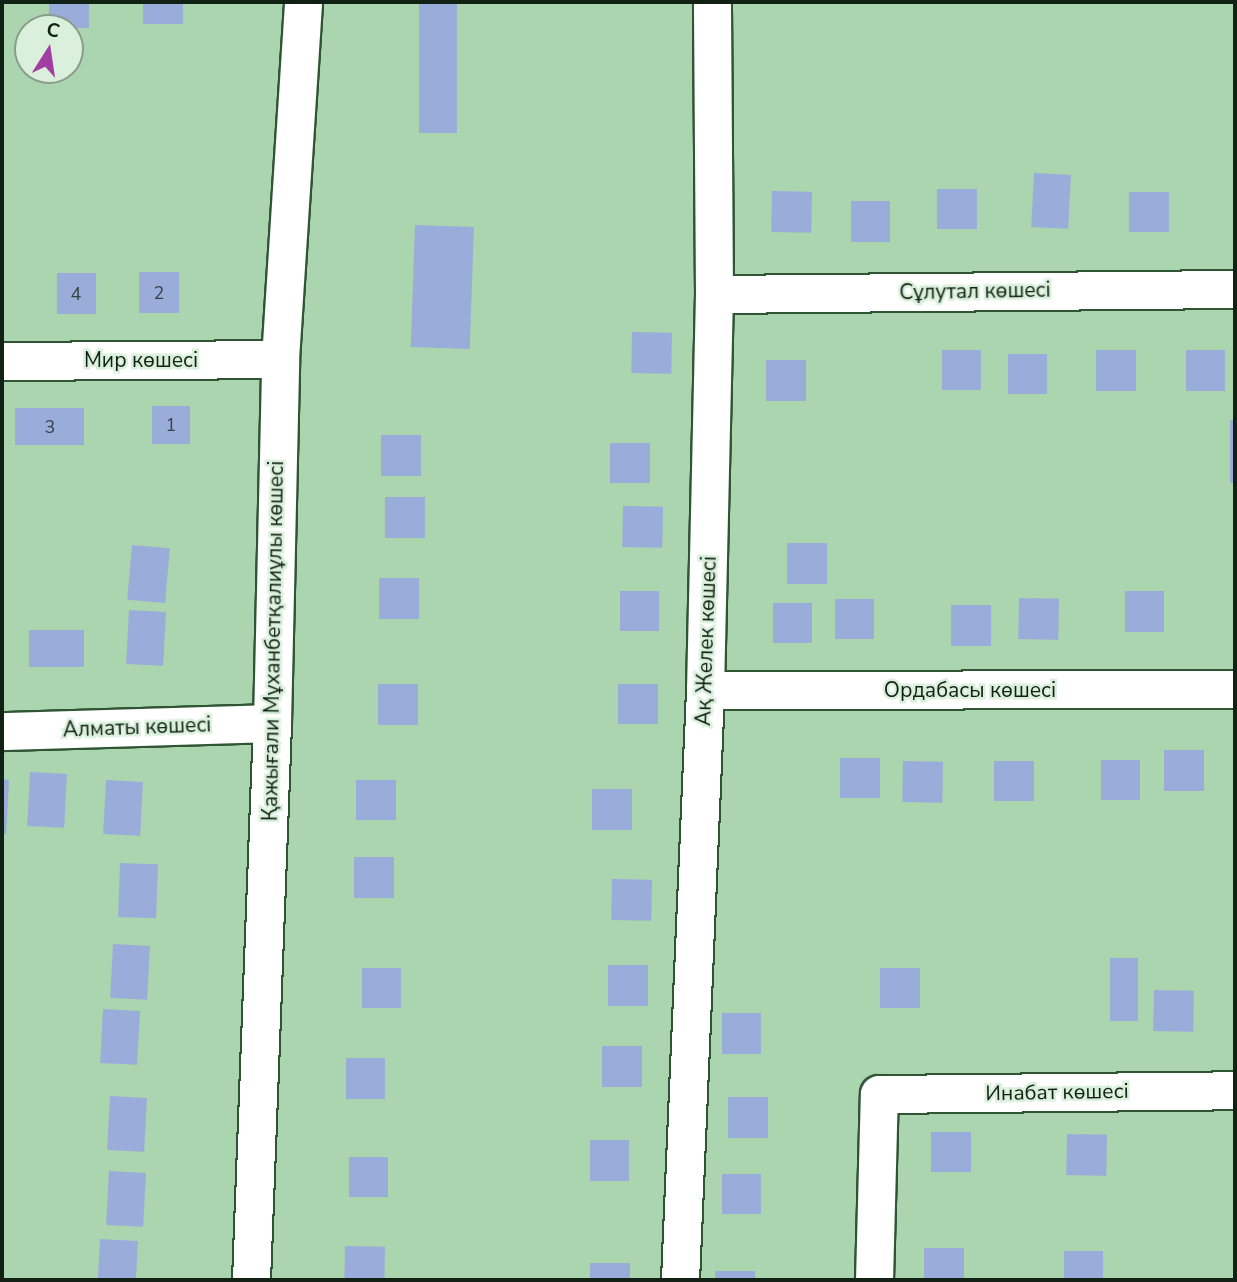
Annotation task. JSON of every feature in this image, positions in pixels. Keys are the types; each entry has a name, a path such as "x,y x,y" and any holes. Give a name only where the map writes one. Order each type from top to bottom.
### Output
{"street":[{"name":"Қажығали Мұханбетқалиұлы көшесі","path":"251,1280 272,723 280,359 303,2"},
{"name":"Ақ Желек көшесі","path":"680,1280 705,690 714,294 712,2"},
{"name":"Сұлутал көшесі","path":"714,294 1235,289"},
{"name":"Мир көшесі","path":"2,361 280,359"},
{"name":"Ордабасы көшесі","path":"705,690 1235,689"},
{"name":"Алматы көшесі","path":"2,732 272,723"},
{"name":"Инабат көшесі","path":"874,1280 879,1094 1235,1090"}],"building":[{"path":"49,2 89,2 89,28 84,28 84,14 49,14"},
{"path":"143,2 183,2 183,24 143,24"},
{"path":"419,2 457,2 457,133 419,133"},
{"path":"1034,173 1071,175 1068,229 1031,227"},
{"path":"937,189 977,189 977,229 937,229"},
{"path":"772,191 812,192 811,233 771,232"},
{"path":"1129,192 1169,192 1169,232 1129,232"},
{"path":"851,201 890,201 890,242 851,242"},
{"path":"415,225 474,227 470,349 411,347"},
{"path":"139,272 179,272 179,313 139,313"},
{"path":"57,273 96,273 96,314 57,314"},
{"path":"632,332 672,333 671,374 631,373"},
{"path":"942,350 981,350 981,390 942,390"},
{"path":"1096,350 1136,350 1136,391 1096,391"},
{"path":"1186,350 1225,350 1225,391 1186,391"},
{"path":"1008,354 1047,354 1047,394 1008,394"},
{"path":"766,360 806,360 806,401 766,401"},
{"path":"152,406 190,406 190,444 152,444"},
{"path":"15,408 84,408 84,445 15,445"},
{"path":"1230,420 1235,420 1235,483 1230,483"},
{"path":"381,435 421,435 421,476 381,476"},
{"path":"610,443 650,443 650,483 610,483"},
{"path":"385,497 425,497 425,538 385,538"},
{"path":"623,506 663,507 662,548 622,547"},
{"path":"787,543 827,543 827,584 787,584"},
{"path":"132,545 170,548 165,603 127,600"},
{"path":"379,578 419,578 419,619 379,619"},
{"path":"620,591 659,591 659,631 620,631"},
{"path":"1125,591 1164,591 1164,632 1125,632"},
{"path":"1019,598 1059,599 1058,640 1018,639"},
{"path":"835,599 874,599 874,639 835,639"},
{"path":"773,603 812,603 812,643 773,643"},
{"path":"951,605 991,605 991,646 951,646"},
{"path":"129,610 166,612 163,666 126,664"},
{"path":"29,630 84,630 84,667 29,667"},
{"path":"378,684 418,684 418,725 378,725"},
{"path":"618,684 658,684 658,724 618,724"},
{"path":"1164,750 1204,750 1204,791 1164,791"},
{"path":"840,758 880,758 880,798 840,798"},
{"path":"1101,760 1140,760 1140,800 1101,800"},
{"path":"903,761 943,762 942,803 902,802"},
{"path":"994,761 1034,761 1034,801 994,801"},
{"path":"30,772 67,774 64,828 27,826"},
{"path":"2,779 9,780 6,834 2,834"},
{"path":"106,780 143,782 140,836 103,834"},
{"path":"356,780 396,780 396,820 356,820"},
{"path":"592,789 632,789 632,830 592,830"},
{"path":"354,857 394,857 394,898 354,898"},
{"path":"120,863 158,864 156,918 118,917"},
{"path":"612,879 652,880 651,921 611,920"},
{"path":"113,944 150,946 147,1000 110,998"},
{"path":"1110,958 1138,958 1138,1021 1110,1021"},
{"path":"608,965 648,965 648,1006 608,1006"},
{"path":"362,968 401,968 401,1008 362,1008"},
{"path":"880,968 920,968 920,1008 880,1008"},
{"path":"1154,990 1194,991 1193,1032 1153,1031"},
{"path":"103,1009 140,1011 137,1065 100,1063"},
{"path":"722,1013 761,1013 761,1054 722,1054"},
{"path":"602,1046 642,1046 642,1087 602,1087"},
{"path":"346,1058 385,1058 385,1099 346,1099"},
{"path":"110,1096 147,1098 144,1152 107,1150"},
{"path":"728,1097 768,1097 768,1138 728,1138"},
{"path":"931,1132 971,1132 971,1172 931,1172"},
{"path":"1067,1134 1107,1135 1106,1176 1066,1175"},
{"path":"590,1140 629,1140 629,1181 590,1181"},
{"path":"349,1157 388,1157 388,1197 349,1197"},
{"path":"109,1171 146,1173 143,1227 106,1225"},
{"path":"722,1174 761,1174 761,1214 722,1214"},
{"path":"100,1239 138,1241 136,1280 98,1280"},
{"path":"345,1246 385,1247 384,1280 344,1280"},
{"path":"924,1248 964,1248 964,1280 924,1280"},
{"path":"1064,1251 1103,1251 1103,1280 1064,1280"},
{"path":"590,1263 630,1263 630,1280 590,1280"},
{"path":"715,1271 755,1271 755,1280 715,1280"}]}
